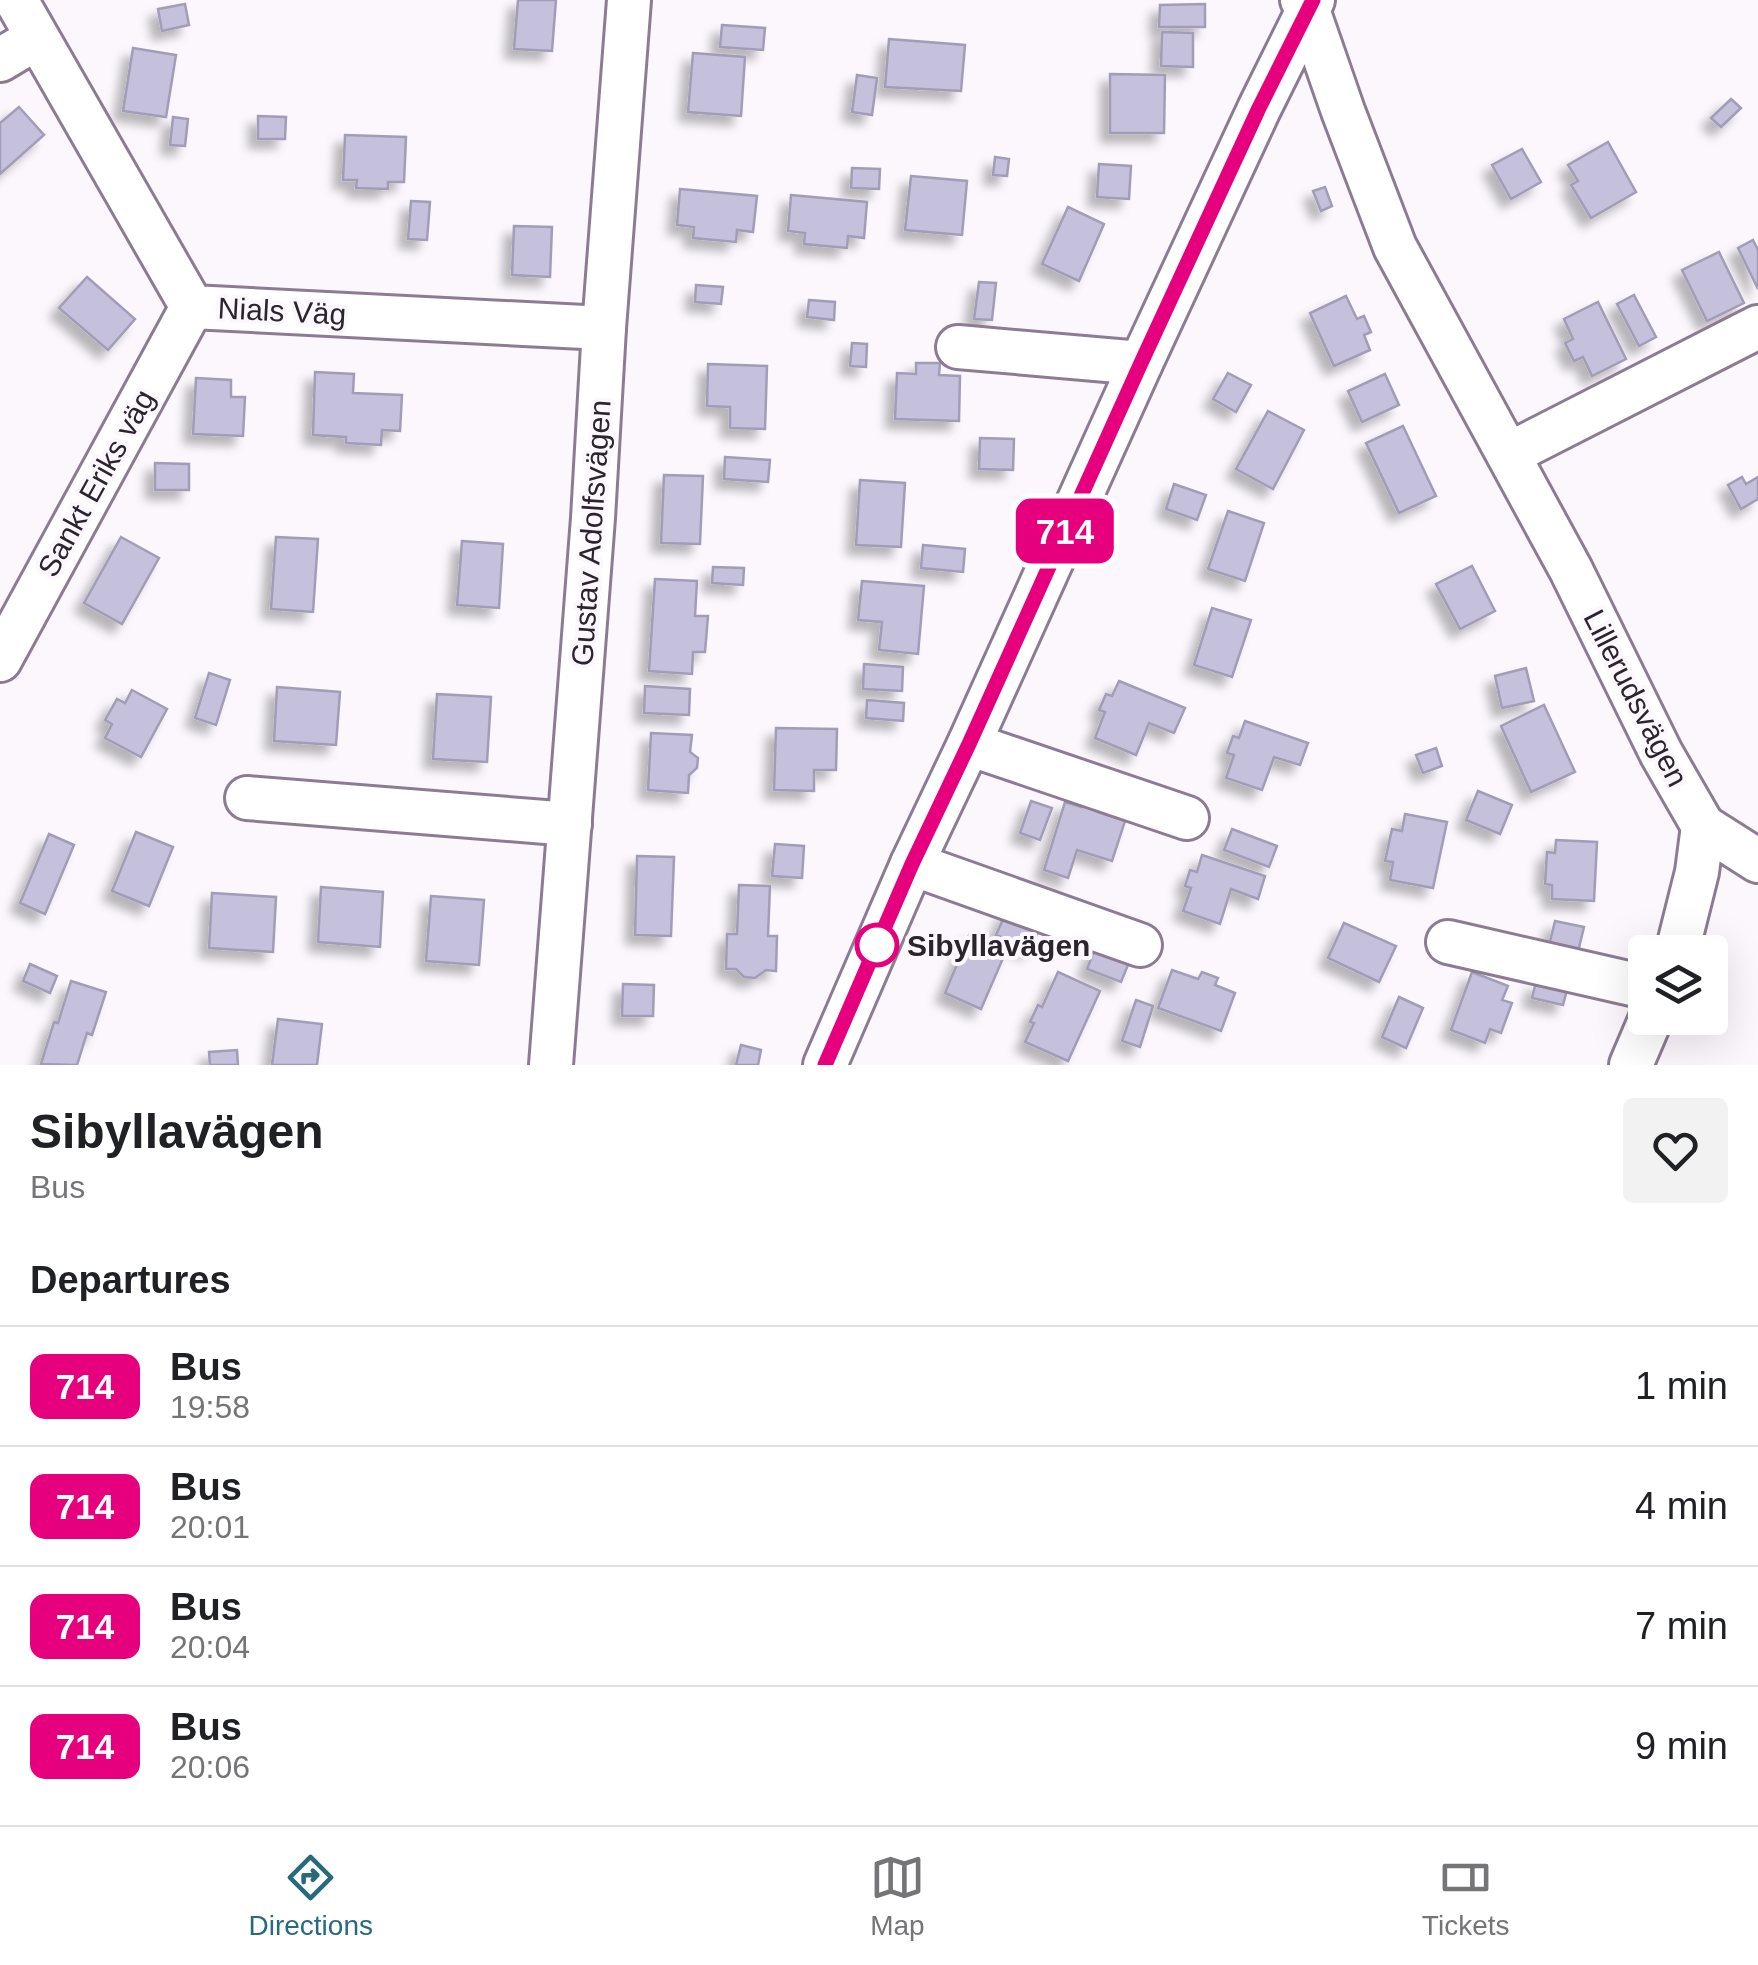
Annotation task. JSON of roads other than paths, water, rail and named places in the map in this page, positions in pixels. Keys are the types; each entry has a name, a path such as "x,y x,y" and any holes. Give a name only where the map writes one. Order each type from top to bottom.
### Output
{"street":[{"name":"Nials Väg","path":"16,0 192,307 604,328"},
{"name":"Gustav Adolfsvägen","path":"551,1065 628,0"},
{"path":"825,1065 912,864 1308,3"},
{"name":"Lillerudsvägen","path":"1308,3 1343,111 1396,247 1571,570 1661,754 1703,826"},
{"path":"0,60 37,38"},
{"name":"Sankt Eriks väg","path":"0,660 192,307"},
{"path":"1508,454 1758,326"},
{"path":"958,347 1141,363"},
{"path":"969,744 1187,818"},
{"path":"247,798 570,824"},
{"path":"1681,935 1697,872 1703,826 1758,861"},
{"path":"912,864 1140,944"},
{"path":"1448,942 1628,983"},
{"path":"1631,1065 1644,1035"}],"place":[{"name":"Sibyllavägen","path":"877,945"}]}
